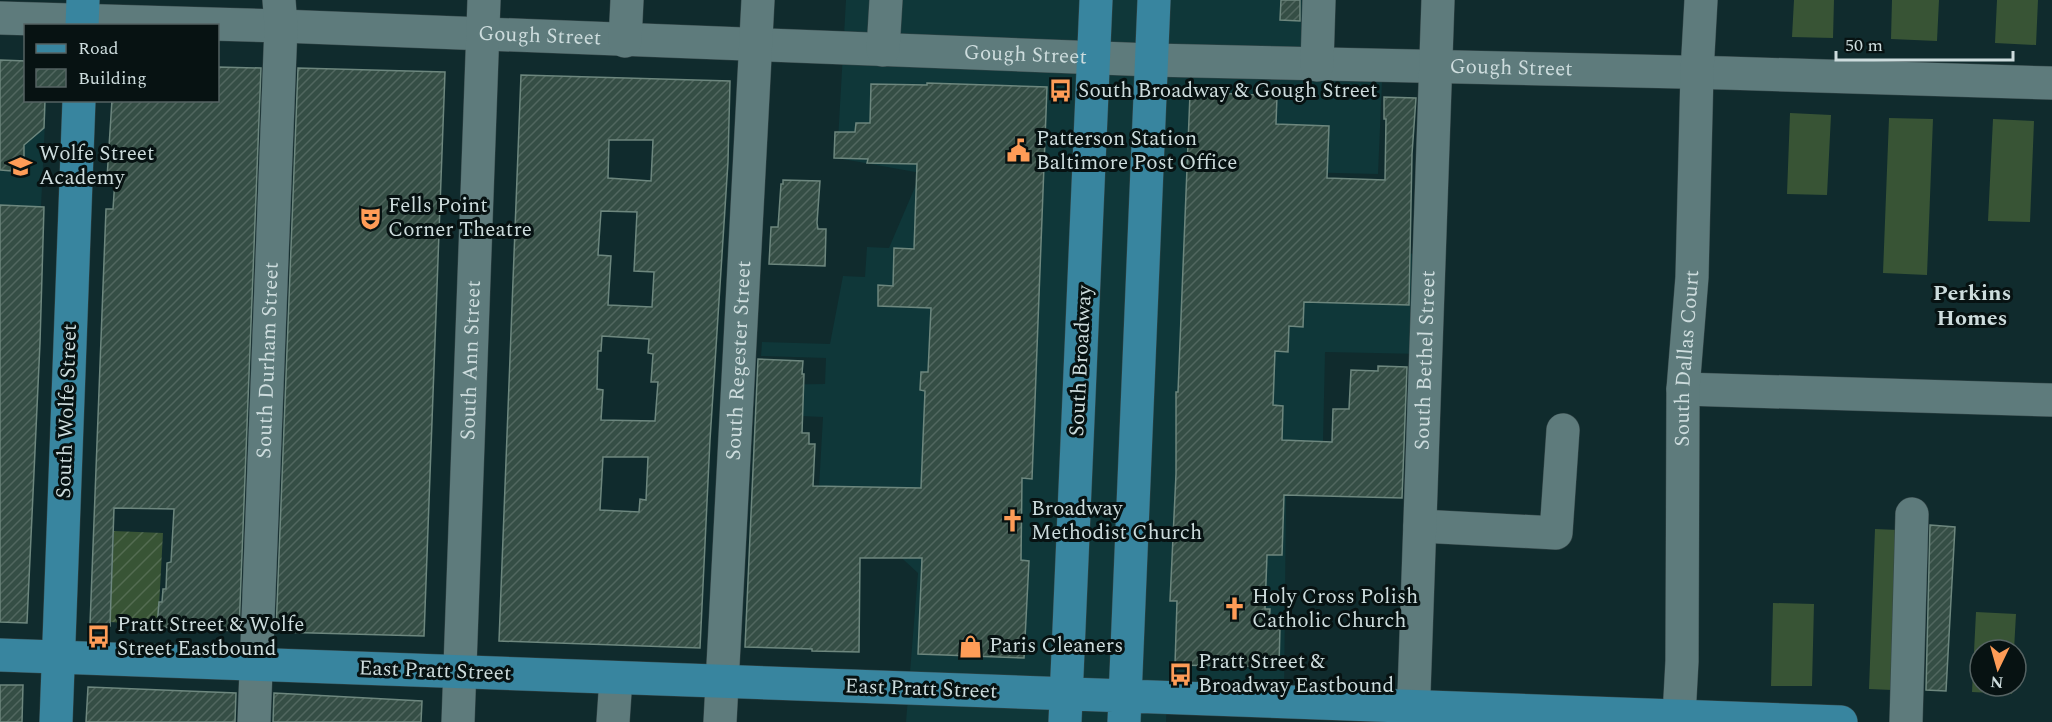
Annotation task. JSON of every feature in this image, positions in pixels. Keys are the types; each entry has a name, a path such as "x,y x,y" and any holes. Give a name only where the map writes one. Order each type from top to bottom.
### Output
{"main road":[{"name":"South Broadway","path":"1066,708 1096,0"},
{"path":"1124,709 1154,0"},
{"name":"South Wolfe Street","path":"56,722 79,102"},
{"name":"East Pratt Street","path":"0,655 723,682 1066,708 1679,716 1841,722"}],"street":[{"name":"South Ann Street","path":"458,722 484,0"},
{"path":"625,40 627,0"},
{"name":"South Regester Street","path":"720,722 758,0"},
{"path":"883,50 886,0"},
{"path":"1317,65 1319,0"},
{"name":"South Bethel Street","path":"1413,714 1438,0"},
{"name":"South Dallas Court","path":"1679,716 1682,661 1683,389 1692,277 1701,0"},
{"name":"Gough Street","path":"0,18 280,13 483,35 1152,60 1697,72 2052,83"},
{"name":"South Durham Street","path":"254,722 280,13"},
{"path":"1683,389 2052,400"},
{"path":"1420,526 1556,533 1563,430"},
{"path":"1906,722 1911,514"},
{"path":"613,722 616,678"}],"shaded area":[{"path":"846,0 1320,0 1319,58 1383,59 1378,174 1294,172 1293,251 1427,254 1424,354 1325,352 1323,442 1263,495 1286,496 1284,701 1167,699 1166,722 906,722 918,573 892,549 816,541 823,417 758,414 760,385 825,384 826,358 761,356 762,342 830,344 843,276 865,277 867,247 889,248 921,173 837,158"},
{"name":"Wolfe Street Academy","path":"0,60 24,61 24,102 46,102 41,207 0,205"}],"green space":[{"path":"1794,0 1834,0 1833,38 1792,37"},
{"path":"1892,0 1939,0 1937,41 1891,39"},
{"path":"1997,0 2038,0 2036,45 1995,43"},
{"path":"1790,113 1831,115 1827,195 1787,194"},
{"path":"1889,118 1933,119 1927,275 1883,273"},
{"path":"1993,119 2034,121 2030,222 1988,221"},
{"path":"1875,529 1921,531 1915,691 1869,689"},
{"path":"114,531 163,533 158,625 110,622"},
{"path":"1773,603 1814,604 1812,686 1771,686"},
{"path":"1976,612 2016,614 2015,638 1975,638"}],"building":[{"path":"1281,0 1300,0 1300,21 1280,20"},
{"path":"0,60 24,61 24,102 45,102 44,128 24,145 24,172 0,170"},
{"path":"219,67 261,68 239,631 157,627 159,602 162,602 163,589 166,589 167,563 171,562 174,509 114,508 110,626 90,625 106,209 113,209 115,179 107,178 112,102 219,102"},
{"path":"298,68 445,72 424,636 276,632"},
{"path":"521,75 730,81 728,162 710,440 700,648 499,641","holes":["609,140 653,140 651,181 608,178","601,211 637,212 634,271 654,272 652,307 608,305 611,256 598,255","602,336 649,339 648,353 653,354 651,382 658,382 655,421 601,420 603,390 597,389 598,351 601,351","603,457 648,457 646,500 640,499 639,512 600,510"]},
{"path":"927,83 1047,87 1032,479 1022,478 1021,560 1029,561 1024,658 918,654 922,558 860,558 859,652 745,647 758,359 803,361 802,433 809,433 809,444 815,444 813,486 921,488 925,391 920,390 921,372 928,372 931,308 878,306 878,285 893,286 894,248 914,249 917,164 867,163 868,159 834,158 835,132 855,132 856,123 870,123 871,84 927,85"},
{"path":"1197,92 1277,96 1276,124 1329,126 1327,178 1385,180 1384,97 1416,98 1412,154 1409,305 1304,302 1303,327 1289,326 1288,352 1275,351 1273,405 1283,406 1282,440 1332,442 1333,409 1349,409 1351,370 1378,371 1378,366 1407,367 1402,498 1284,495 1282,555 1267,555 1265,609 1270,609 1269,625 1280,626 1279,667 1175,665 1177,601 1170,601 1176,474 1176,392 1178,392 1190,94 1197,94"},
{"path":"783,180 820,181 817,223 818,229 826,229 825,266 769,264 771,227 778,227"},
{"path":"0,205 44,207 27,623 0,622"},
{"path":"1930,525 1955,527 1946,691 1926,690"},
{"path":"0,685 23,685 22,722 0,722"},
{"path":"88,687 236,693 235,722 86,722"},
{"path":"274,693 422,701 421,722 273,722"}],"place":[{"name":"South Broadway & Gough Street","path":"1060,91"},
{"name":"Patterson Station Baltimore Post Office","path":"1018,151"},
{"name":"Wolfe Street Academy","path":"21,166"},
{"name":"Fells Point Corner Theatre","path":"370,218"},
{"name":"Broadway Methodist Church","path":"1013,521"},
{"name":"Holy Cross Polish Catholic Church","path":"1234,609"},
{"name":"Pratt Street & Wolfe Street Eastbound","path":"99,637"},
{"name":"Paris Cleaners","path":"971,646"},
{"name":"Pratt Street & Broadway Eastbound","path":"1180,674"}],"district":[{"name":"Perkins Homes","path":"1972,306"}]}
